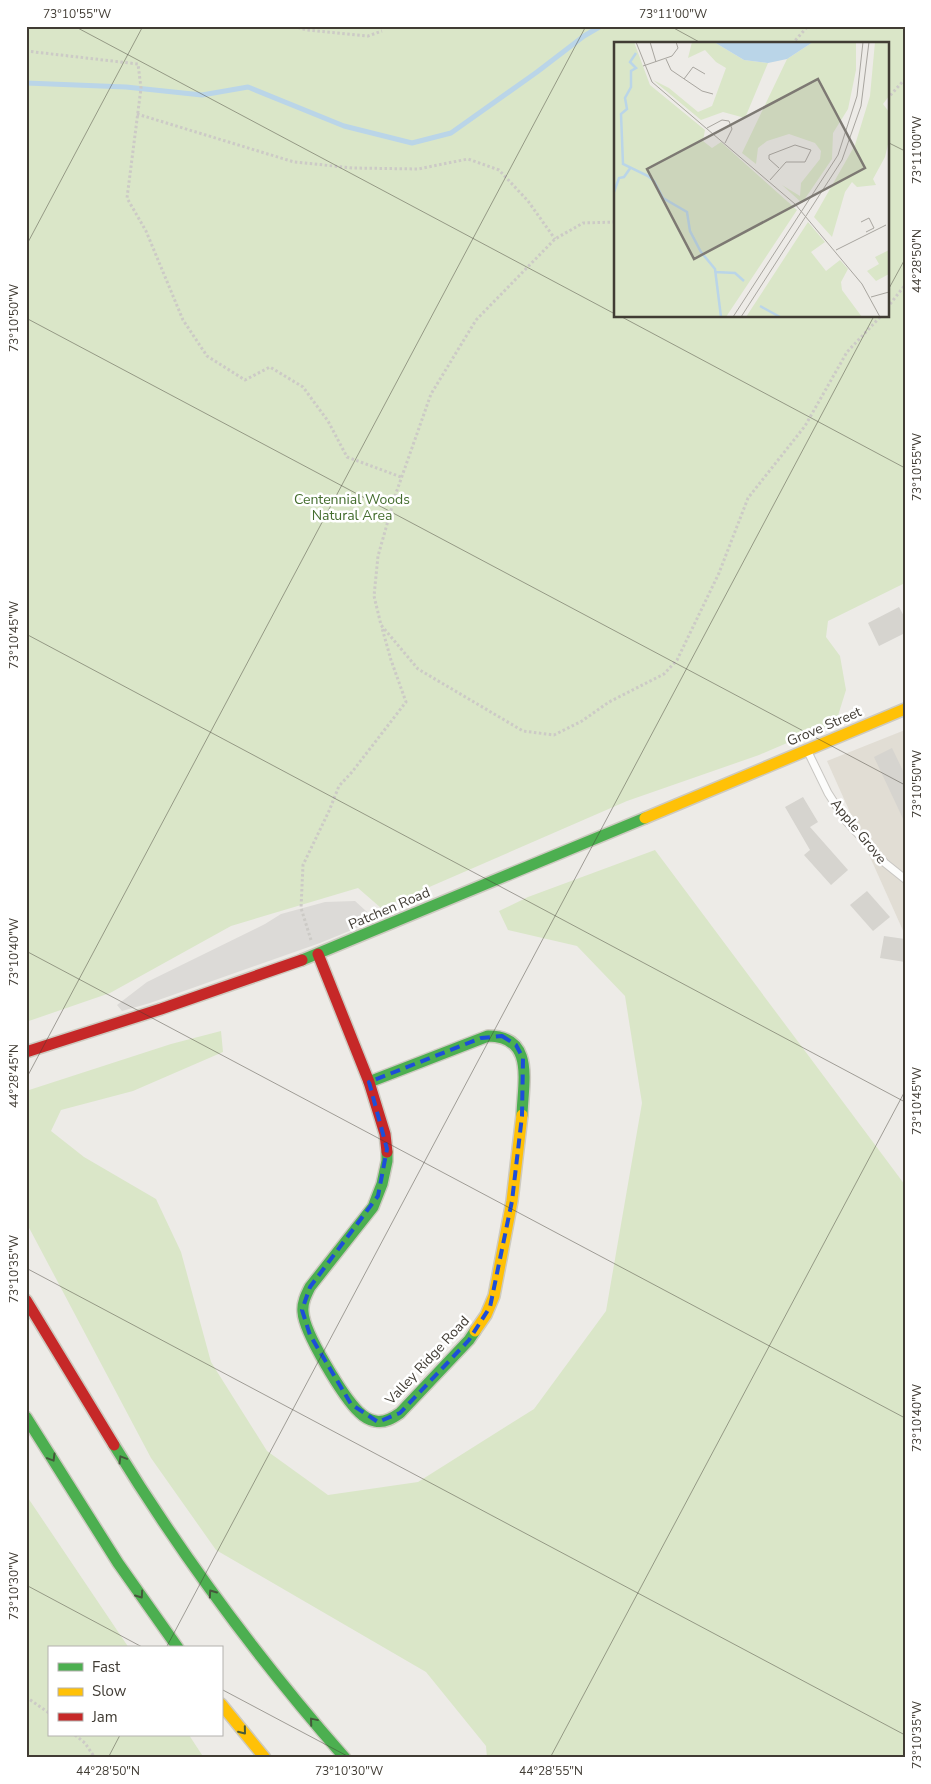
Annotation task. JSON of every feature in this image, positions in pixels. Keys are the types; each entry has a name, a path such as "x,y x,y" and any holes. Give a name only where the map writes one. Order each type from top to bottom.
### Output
{"main road":[{"name":"Grove Street","path":"755,771 905,709"},
{"name":"Patchen Road","path":"26,1052 161,1009 318,954 755,771"},
{"name":"Valley Ridge Road","path":"318,954 370,1082 388,1149 382,1184 370,1213 310,1287 303,1301 302,1310 310,1335 351,1404 364,1416 378,1422 392,1418 400,1413 470,1340 490,1307 497,1284 512,1201 522,1116 523,1058 520,1051 509,1040 502,1036 488,1036 370,1082"},
{"path":"26,1300 163,1524 262,1660 345,1758"},
{"path":"26,1417 69,1487 177,1646"},
{"path":"222,1705 265,1758"}],"lane":[{"name":"Apple Grove","path":"807,750 828,793 846,821 885,863 905,879"}],"path":[{"path":"293,26 307,30 368,36 382,31"},
{"path":"794,42 808,26"},
{"path":"26,51 138,64 141,88 127,198 146,231 183,320 207,356 246,380 270,367 303,386 328,421 347,457 401,477"},
{"path":"888,98 905,79"},
{"path":"137,114 294,162 353,168 418,169 468,159 500,170 528,201 555,239"},
{"path":"318,954 313,946 301,908 303,865 339,786 406,702 391,660 374,596 378,556 401,477 431,394 476,320 555,239 583,223 614,222"},
{"path":"888,307 905,285"},
{"path":"382,625 418,669 523,731 554,734 582,721 609,702 664,674 677,660 715,581 748,498 805,426 847,352 879,318"},
{"path":"26,1697 48,1712"},
{"path":"76,1736 85,1743 95,1758"}],"highlighted area":[{"path":"502,1036 516,1045 523,1058 522,1116 512,1201 490,1307 469,1340 400,1413 378,1422 351,1404 310,1335 302,1310 310,1287 378,1196 387,1149 369,1082 481,1038"}],"shaded area":[{"path":"905,730 905,935 827,761"},
{"path":"355,901 376,920 320,943 150,1003 122,1011 117,1005 147,982 265,924 281,914 325,902"}],"green space":[{"name":"Centennial Woods Natural Area","path":"26,26 905,26 905,583 828,621 826,637 840,656 846,690 836,722 759,755 627,801 381,908 358,888 231,926 110,993 26,1022"},
{"path":"655,850 905,1185 905,1758 487,1758 486,1746 426,1672 216,1550 151,1458 26,1222 26,1091 171,1044 221,1031 223,1052 133,1091 61,1110 51,1131 84,1157 156,1199 181,1252 211,1362 267,1451 328,1495 418,1482 534,1409 606,1311 642,1103 625,996 577,946 508,930 499,911 528,897"},
{"path":"26,1495 128,1646 48,1646 48,1736 190,1736 204,1758 26,1758"}],"building":[{"path":"899,607 905,618 905,633 879,646 868,623"},
{"path":"892,748 905,775 905,823 874,757"},
{"path":"803,797 818,822 810,827 848,870 831,885 804,855 810,850 785,807"},
{"path":"867,891 890,917 873,931 850,905"},
{"path":"884,936 905,939 905,962 880,958"}],"waterway":[{"path":"26,83 126,87 202,95 248,87 344,126 412,143 451,133 584,36 601,26"}],"traffic: fast":[{"path":"302,960 645,818"},
{"path":"369,1082 488,1036 503,1038 513,1044 520,1052 523,1063 522,1115"},
{"path":"387,1152 382,1184 373,1207 310,1287 303,1309 310,1335 335,1380 352,1405 371,1420 385,1421 400,1413 469,1340 475,1331"},
{"path":"26,1417 118,1563 177,1646"},
{"path":"114,1445 194,1567 282,1683 345,1758"}],"traffic: slow":[{"path":"645,818 905,709"},
{"path":"475,1331 486,1315 494,1296 512,1201 522,1115"},
{"path":"222,1705 265,1758"}],"traffic: jam":[{"path":"318,954 369,1082 385,1134 387,1152"},
{"path":"26,1052 161,1009 302,960"},
{"path":"26,1300 114,1445"}]}
